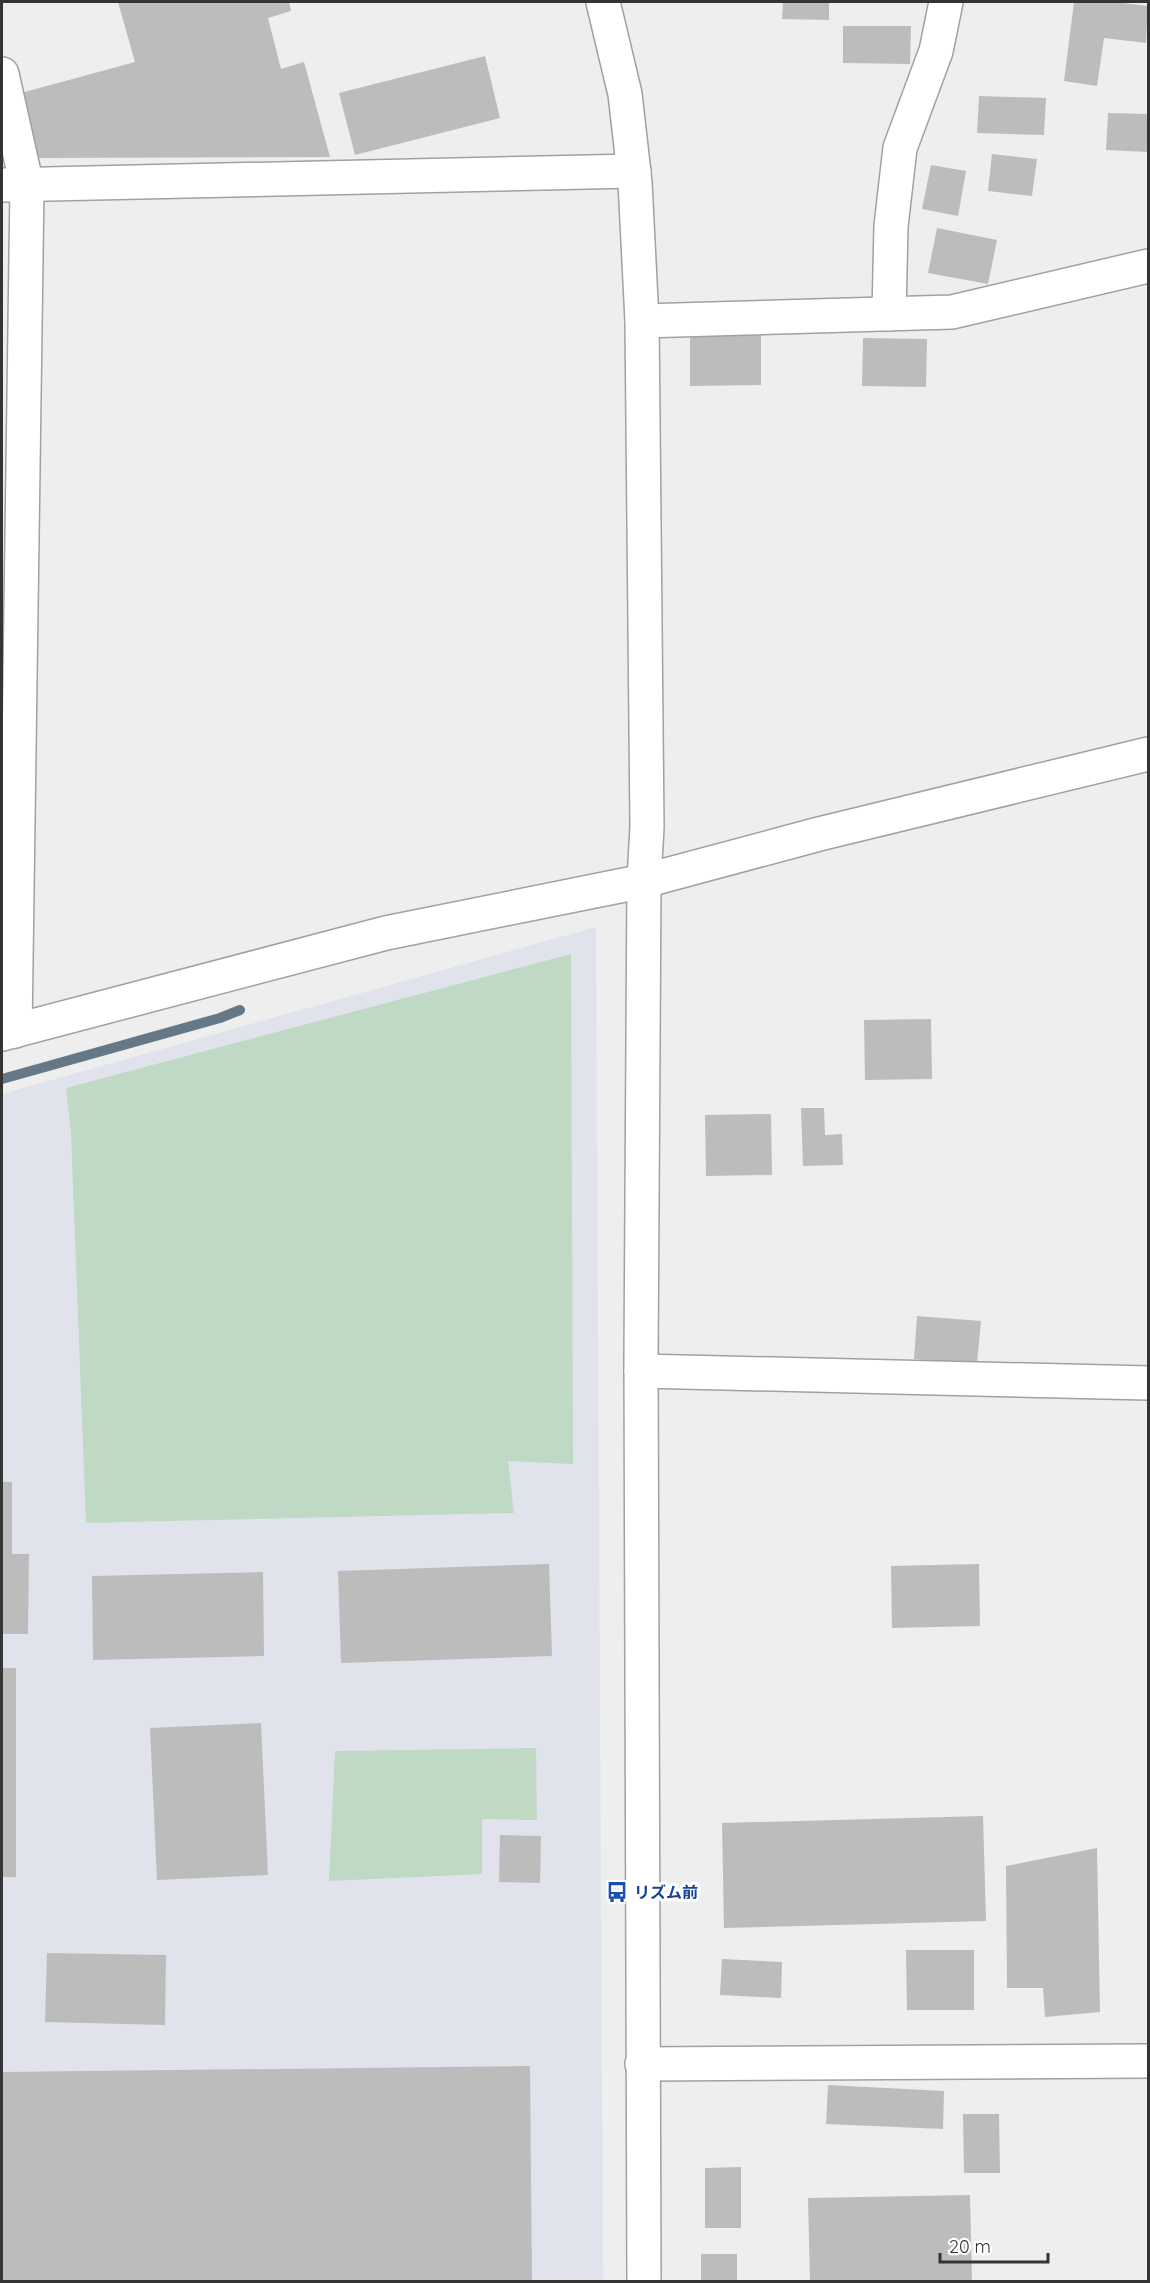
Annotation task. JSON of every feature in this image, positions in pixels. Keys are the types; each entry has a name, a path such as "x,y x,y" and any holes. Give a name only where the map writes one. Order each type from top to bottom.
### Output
{"street":[{"path":"603,2 625,94 634,171 642,321 647,827 644,880 641,1371 644,2282"},
{"path":"889,314 891,226 900,148 936,51 946,2"},
{"path":"2,75 14,185 8,1032 386,933 644,880 819,834 1149,754"},
{"path":"14,185 634,171"},
{"path":"642,321 952,312 1149,266"},
{"path":"641,1371 1149,1383"},
{"path":"642,2064 1149,2061"}],"shaded area":[{"path":"596,927 603,2281 2,2282 2,1094"}],"green space":[{"path":"571,954 573,1464 508,1461 514,1513 86,1523 71,1134 66,1088"},
{"path":"536,1748 537,1820 482,1819 482,1874 329,1881 335,1751"}],"building":[{"path":"118,2 289,2 291,11 268,18 281,69 304,62 330,157 39,158 21,93 135,62"},
{"path":"783,2 829,2 829,20 782,19"},
{"path":"1074,2 1114,2 1148,6 1146,43 1104,38 1097,86 1064,81"},
{"path":"843,26 911,26 910,64 843,63"},
{"path":"485,56 500,118 355,155 339,93"},
{"path":"979,96 1046,98 1044,135 977,133"},
{"path":"1108,113 1148,114 1148,152 1106,150"},
{"path":"992,154 1037,159 1032,196 988,191"},
{"path":"931,165 966,171 958,216 922,209"},
{"path":"937,228 997,240 988,284 928,273"},
{"path":"761,335 761,385 690,386 690,336"},
{"path":"863,338 927,339 926,387 862,386"},
{"path":"931,1019 932,1079 865,1080 864,1020"},
{"path":"801,1108 824,1108 825,1135 842,1134 843,1165 803,1166"},
{"path":"771,1114 772,1175 706,1176 705,1115"},
{"path":"917,1316 981,1321 977,1364 914,1359"},
{"path":"2,1482 12,1482 12,1554 29,1554 28,1634 2,1634"},
{"path":"549,1564 552,1656 341,1663 338,1571"},
{"path":"979,1564 980,1626 892,1628 891,1566"},
{"path":"263,1572 264,1656 93,1660 92,1576"},
{"path":"2,1668 16,1668 16,1877 2,1877"},
{"path":"261,1723 268,1875 157,1880 150,1728"},
{"path":"983,1816 986,1921 724,1928 722,1823"},
{"path":"500,1835 541,1836 540,1883 499,1882"},
{"path":"1097,1848 1100,2012 1045,2017 1043,1988 1007,1988 1006,1866"},
{"path":"906,1950 974,1950 974,2010 907,2010"},
{"path":"47,1953 166,1955 165,2025 45,2022"},
{"path":"722,1959 782,1962 781,1998 720,1995"},
{"path":"530,2066 532,2282 2,2282 2,2072"},
{"path":"828,2085 944,2091 943,2129 826,2124"},
{"path":"963,2114 999,2114 1000,2173 964,2173"},
{"path":"741,2167 741,2228 705,2228 705,2168"},
{"path":"970,2195 972,2282 810,2282 808,2198"},
{"path":"701,2254 737,2254 737,2282 701,2282"}],"waterway":[{"path":"2,1079 220,1018 240,1010"}],"place":[{"name":"リズム前","path":"617,1892"}]}
